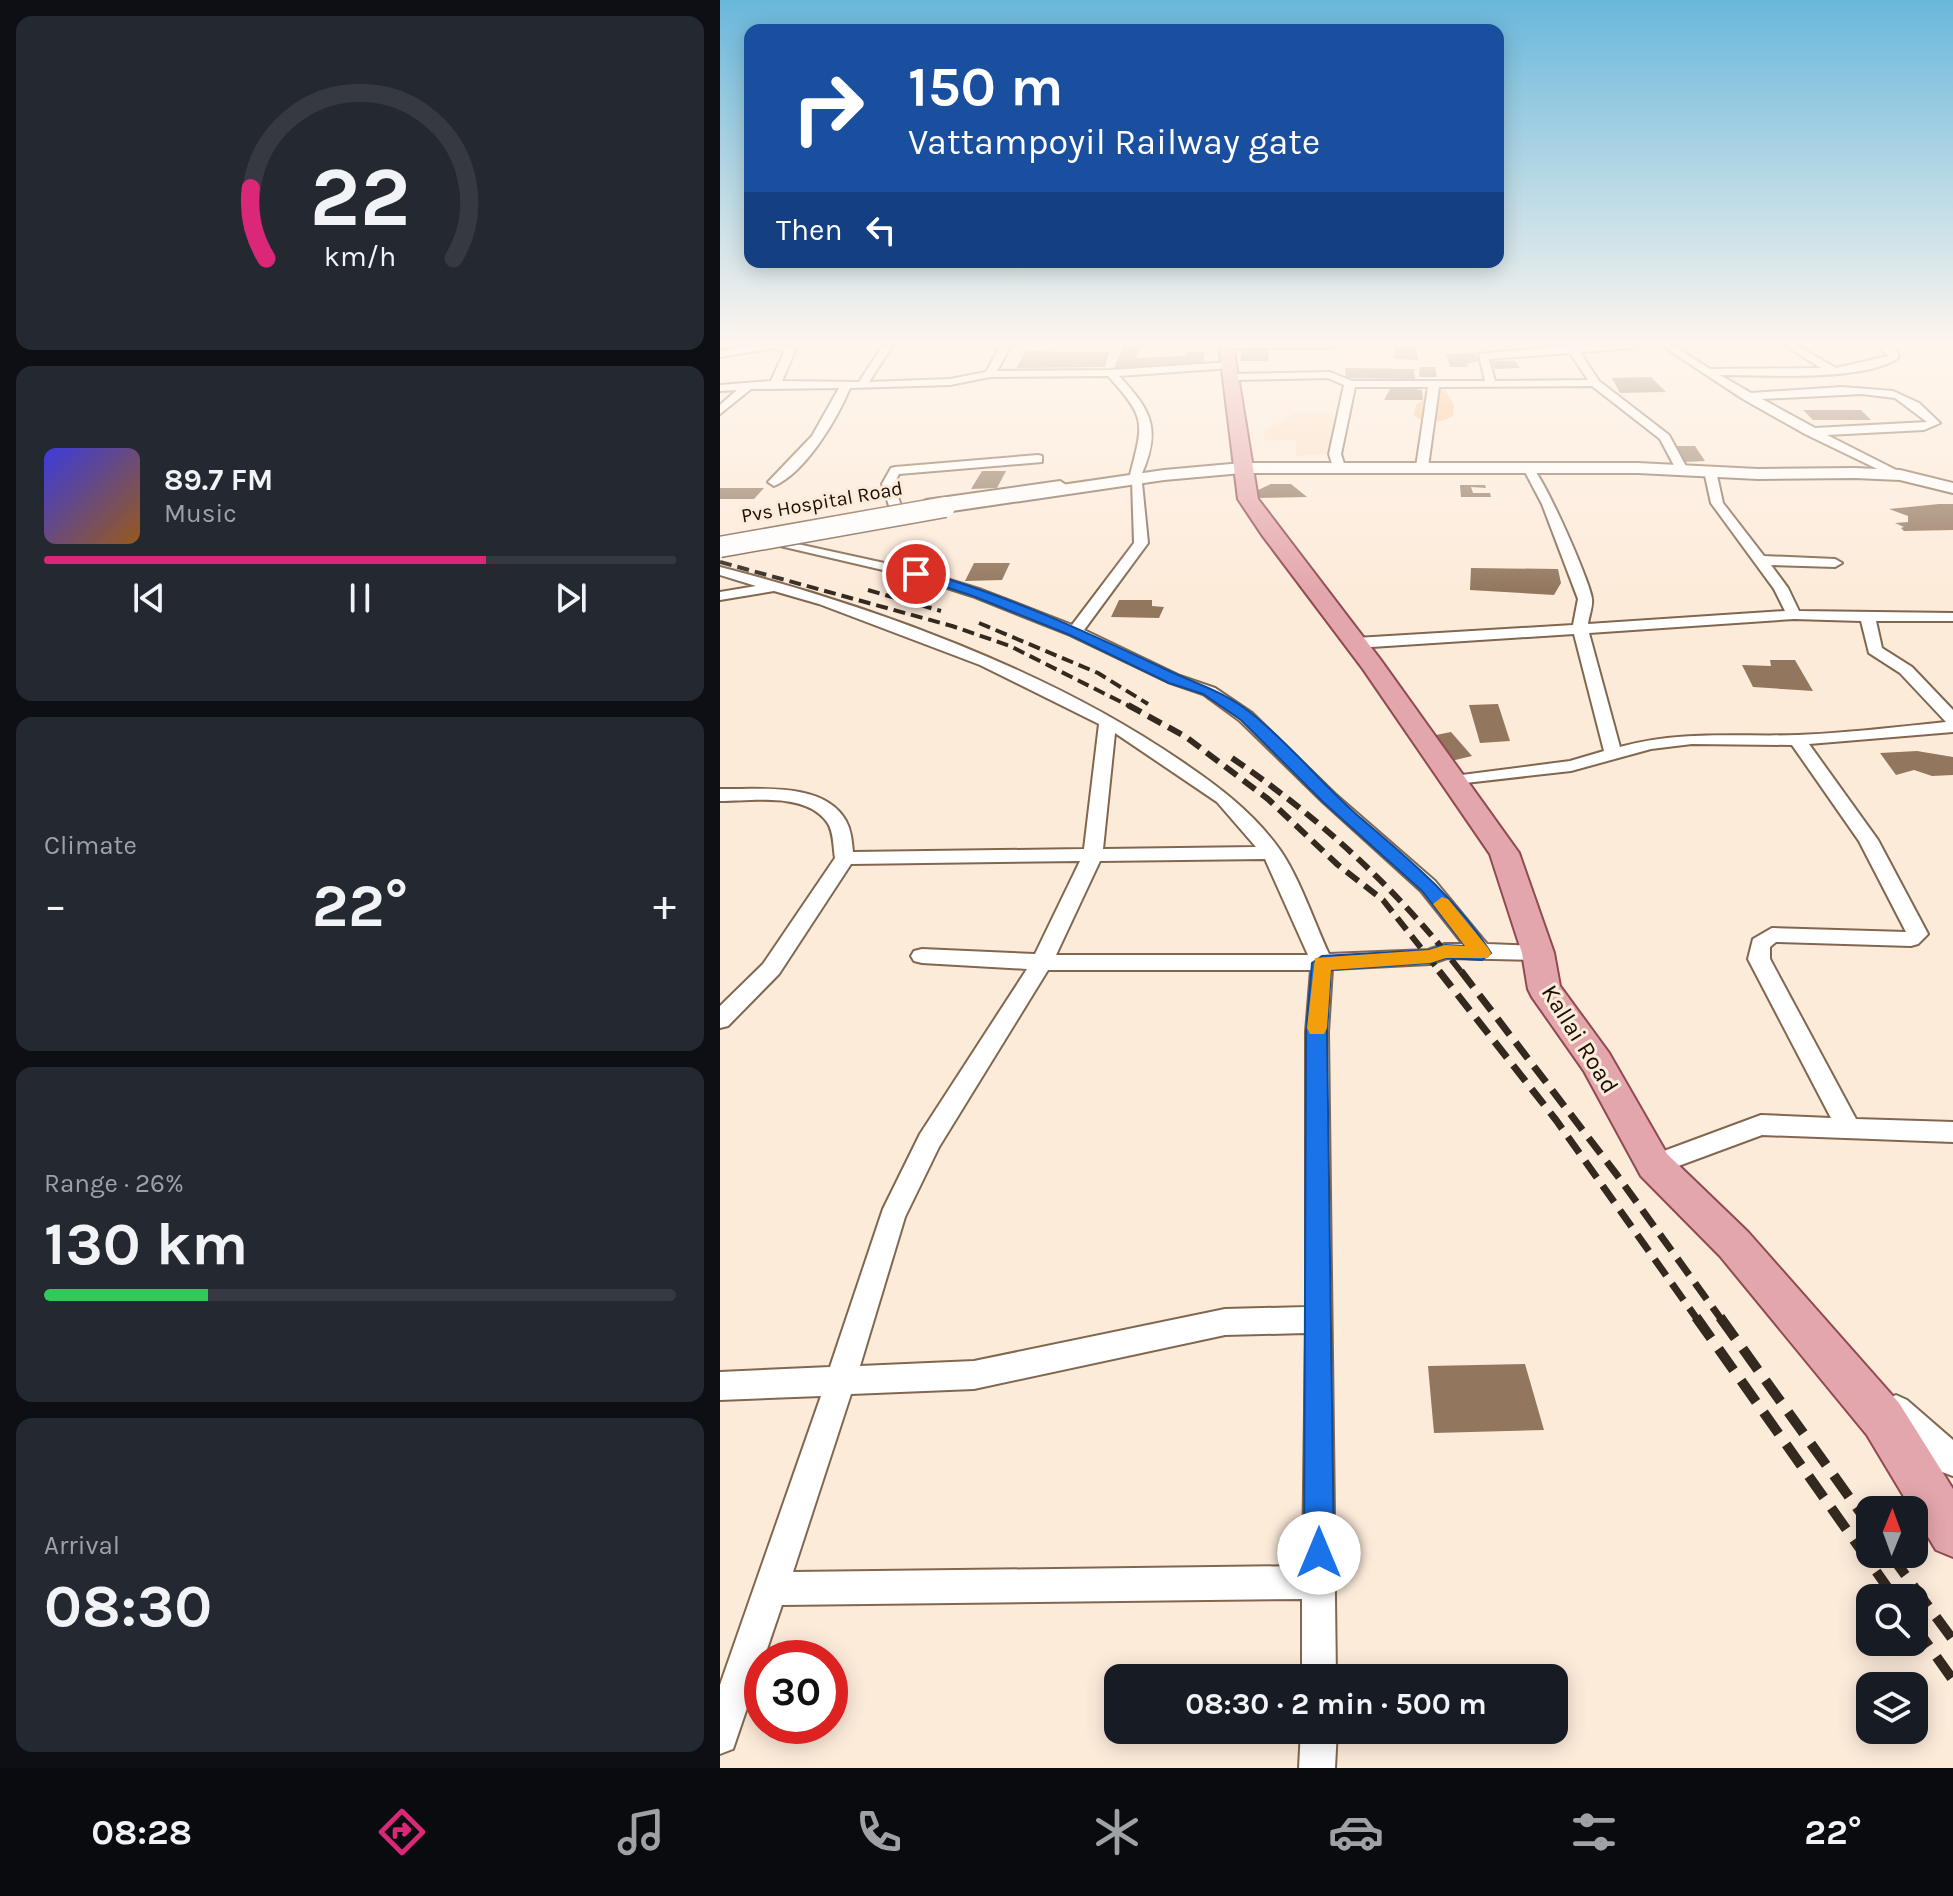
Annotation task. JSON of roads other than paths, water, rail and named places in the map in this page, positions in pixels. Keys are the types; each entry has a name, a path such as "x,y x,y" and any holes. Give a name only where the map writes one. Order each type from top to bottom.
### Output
{"main road":[{"path":"1238,428 1244,472"},
{"path":"1171,474 1224,476 1237,483 1244,472 1270,462 1339,467"},
{"path":"720,547 945,507 1171,474 1339,467 1682,470 1900,475 1953,488"},
{"path":"1244,472 1260,480 1285,471 1314,468"},
{"name":"Kallai Road","path":"1244,472 1269,531 1356,643 1504,853 1538,953 1544,989 1597,1062 1654,1165 1734,1244 1883,1419 1953,1533"}],"street":[{"path":"774,482 799,462 826,428"},
{"path":"1075,632 1141,543 1136,479 1148,428"},
{"path":"1339,467 1335,454 1341,428"},
{"path":"1422,467 1428,428"},
{"path":"1651,428 1665,437 1682,470"},
{"path":"1801,428 1900,475"},
{"path":"1809,432 1912,428"},
{"path":"896,509 888,484 895,471 1038,459"},
{"path":"1529,468 1548,504 1585,599 1580,628 1613,754"},
{"path":"1710,471 1717,503 1781,588 1794,615"},
{"name":"Pvs Hospital Road","path":"1136,479 770,542 733,545 725,539 896,509 1171,474"},
{"path":"770,542 916,574 977,593 1075,632 1174,679 1209,691 1246,717 1329,798 1428,886 1482,953"},
{"path":"1760,560 1835,563"},
{"path":"720,571 824,601 986,662 1108,722 1223,798 1272,853 1322,963 1317,1032 1319,1664"},
{"path":"720,596 778,587"},
{"path":"1356,643 1794,615 1953,617"},
{"path":"1867,617 1875,650 1906,670 1953,720"},
{"path":"720,1736 840,1382 892,1217 929,1141 1041,964 1093,855 1108,722"},
{"path":"1454,781 1571,766 1650,744 1692,739 1797,740 1953,727"},
{"path":"1797,740 1868,840 1918,934 1911,939 1772,935 1760,944 1759,959 1849,1129"},
{"path":"720,795 789,796 824,808 838,823 845,858 771,969 720,1020"},
{"path":"845,858 1272,853"},
{"path":"922,956 1041,964 1322,963 1430,957 1445,951 1538,953"},
{"path":"1654,1165 1761,1125 1953,1132"},
{"path":"720,1386 974,1375 1225,1322 1320,1320"},
{"path":"1827,1356 1867,1385 1953,1461"},
{"path":"771,1589 1319,1582"},
{"path":"1317,1768 1318,1744"}],"railway":[{"path":"720,562 952,626 1010,646 1131,707"},
{"path":"868,590 941,611"},
{"path":"979,623 1098,673 1148,704"},
{"path":"1128,705 1186,737 1268,799 1338,865 1383,900 1441,973"},
{"path":"1232,758 1296,805 1356,856 1411,912 1462,973"},
{"path":"1439,971 1556,1120 1697,1319"},
{"path":"1461,971 1617,1175 1721,1319"},
{"path":"1696,1317 1885,1584"},
{"path":"1720,1317 1856,1506"},
{"path":"1900,1568 1953,1640"},
{"path":"1928,1645 1953,1680"}]}
